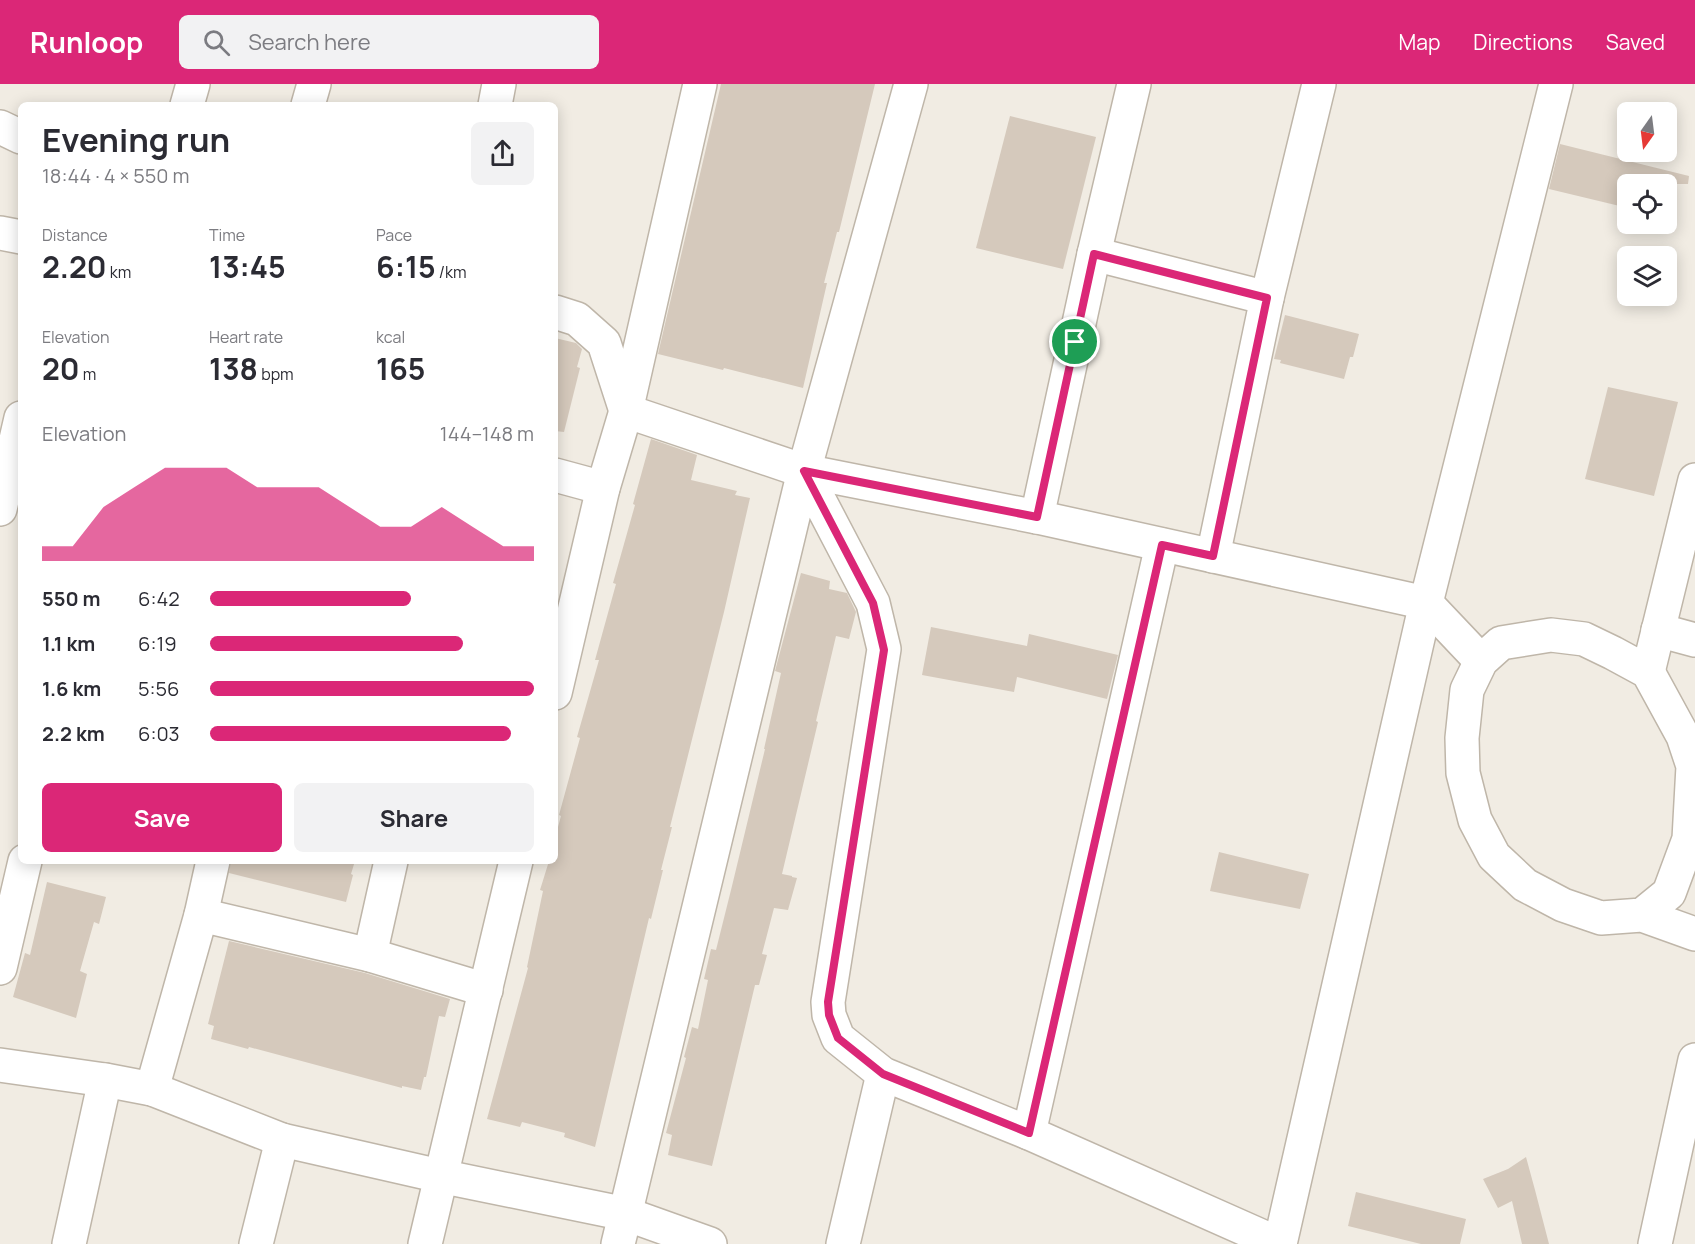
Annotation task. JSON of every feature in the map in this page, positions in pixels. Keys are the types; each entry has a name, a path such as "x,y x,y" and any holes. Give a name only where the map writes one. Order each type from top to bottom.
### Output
{"street":[{"path":"188,102 193,84"},
{"path":"309,102 314,84"},
{"path":"496,102 499,84"},
{"path":"558,680 603,488 626,411 700,84"},
{"path":"622,1229 804,471 911,84"},
{"path":"1037,517 1094,254 1134,84"},
{"path":"1213,556 1267,298 1319,84"},
{"path":"804,471 873,603 884,650 828,1002 829,1015 838,1038 883,1074 1029,1133 1280,1244 1426,603 1556,84"},
{"path":"0,127 18,136"},
{"path":"0,232 18,236"},
{"path":"1094,254 1267,298"},
{"path":"558,313 577,319 603,343 626,411"},
{"path":"626,411 804,471 1037,517 1426,603 1480,661"},
{"path":"0,509 12,436"},
{"path":"558,476 603,488"},
{"path":"1648,672 1695,480"},
{"path":"1029,1133 1162,545"},
{"path":"1658,630 1695,640"},
{"path":"1642,915 1669,893 1689,839 1693,766 1683,736 1648,672 1613,653 1584,639 1551,635 1501,643 1480,661 1467,690 1462,738 1463,773 1475,820 1494,856 1525,885 1563,905 1601,918 1642,915 1695,934"},
{"path":"0,968 24,864"},
{"path":"152,1089 201,915 212,864"},
{"path":"370,955 390,864"},
{"path":"425,1244 515,864"},
{"path":"201,915 370,955 486,990"},
{"path":"1655,1244 1695,1060"},
{"path":"0,1065 152,1089 282,1140 440,1176 622,1229 710,1244"},
{"path":"843,1244 883,1074"},
{"path":"69,1244 105,1080"},
{"path":"256,1244 282,1140"}],"building":[{"path":"721,84 875,84 839,232 837,232 824,283 827,283 803,388 658,354"},
{"path":"1010,116 1096,137 1063,269 976,248"},
{"path":"1560,144 1617,158 1617,162 1633,162 1689,176 1688,184 1677,184 1677,174 1617,174 1617,205 1549,189"},
{"path":"1285,315 1359,334 1344,379 1280,363 1281,360 1274,359"},
{"path":"558,339 576,343 582,349 577,367 580,368 564,432 558,431"},
{"path":"1608,387 1678,402 1654,496 1585,479"},
{"path":"651,439 697,455 691,480 737,491 735,495 750,498 595,1147 564,1137 565,1133 522,1122 520,1127 487,1119 528,968 543,891 540,890 548,864 558,864 558,827 561,816 559,815 580,738 577,737 599,660 595,660 616,584 613,583 635,505 633,504"},
{"path":"801,573 830,581 829,589 847,593 856,612 849,639 836,636 782,874 797,878 788,910 774,908 762,954 767,955 759,985 755,985 712,1166 668,1155 672,1135 666,1133 692,1027 698,1029 708,980 704,979 711,949 716,950 765,749 781,673 775,671"},
{"path":"931,627 1027,646 1029,634 1118,655 1107,699 1017,677 1014,692 922,675"},
{"path":"1219,852 1309,874 1300,909 1210,891"},
{"path":"230,864 354,864 346,902 229,873"},
{"path":"47,882 106,897 99,924 94,922 80,971 87,974 76,1018 13,997 25,953 30,955"},
{"path":"229,941 365,973 450,999 445,1017 439,1016 421,1090 402,1086 402,1088 211,1039 214,1026 208,1024"},
{"path":"1526,1157 1549,1244 1522,1244 1512,1201 1498,1208 1483,1179 1508,1169"},
{"path":"1356,1192 1466,1219 1460,1244 1421,1244 1348,1226"}],"route":[{"path":"1094,254 1267,298 1213,556 1162,545 1029,1133 883,1074 838,1038 829,1015 828,1002 884,650 873,603 804,471 1037,517 1075,342 1094,254"}]}
